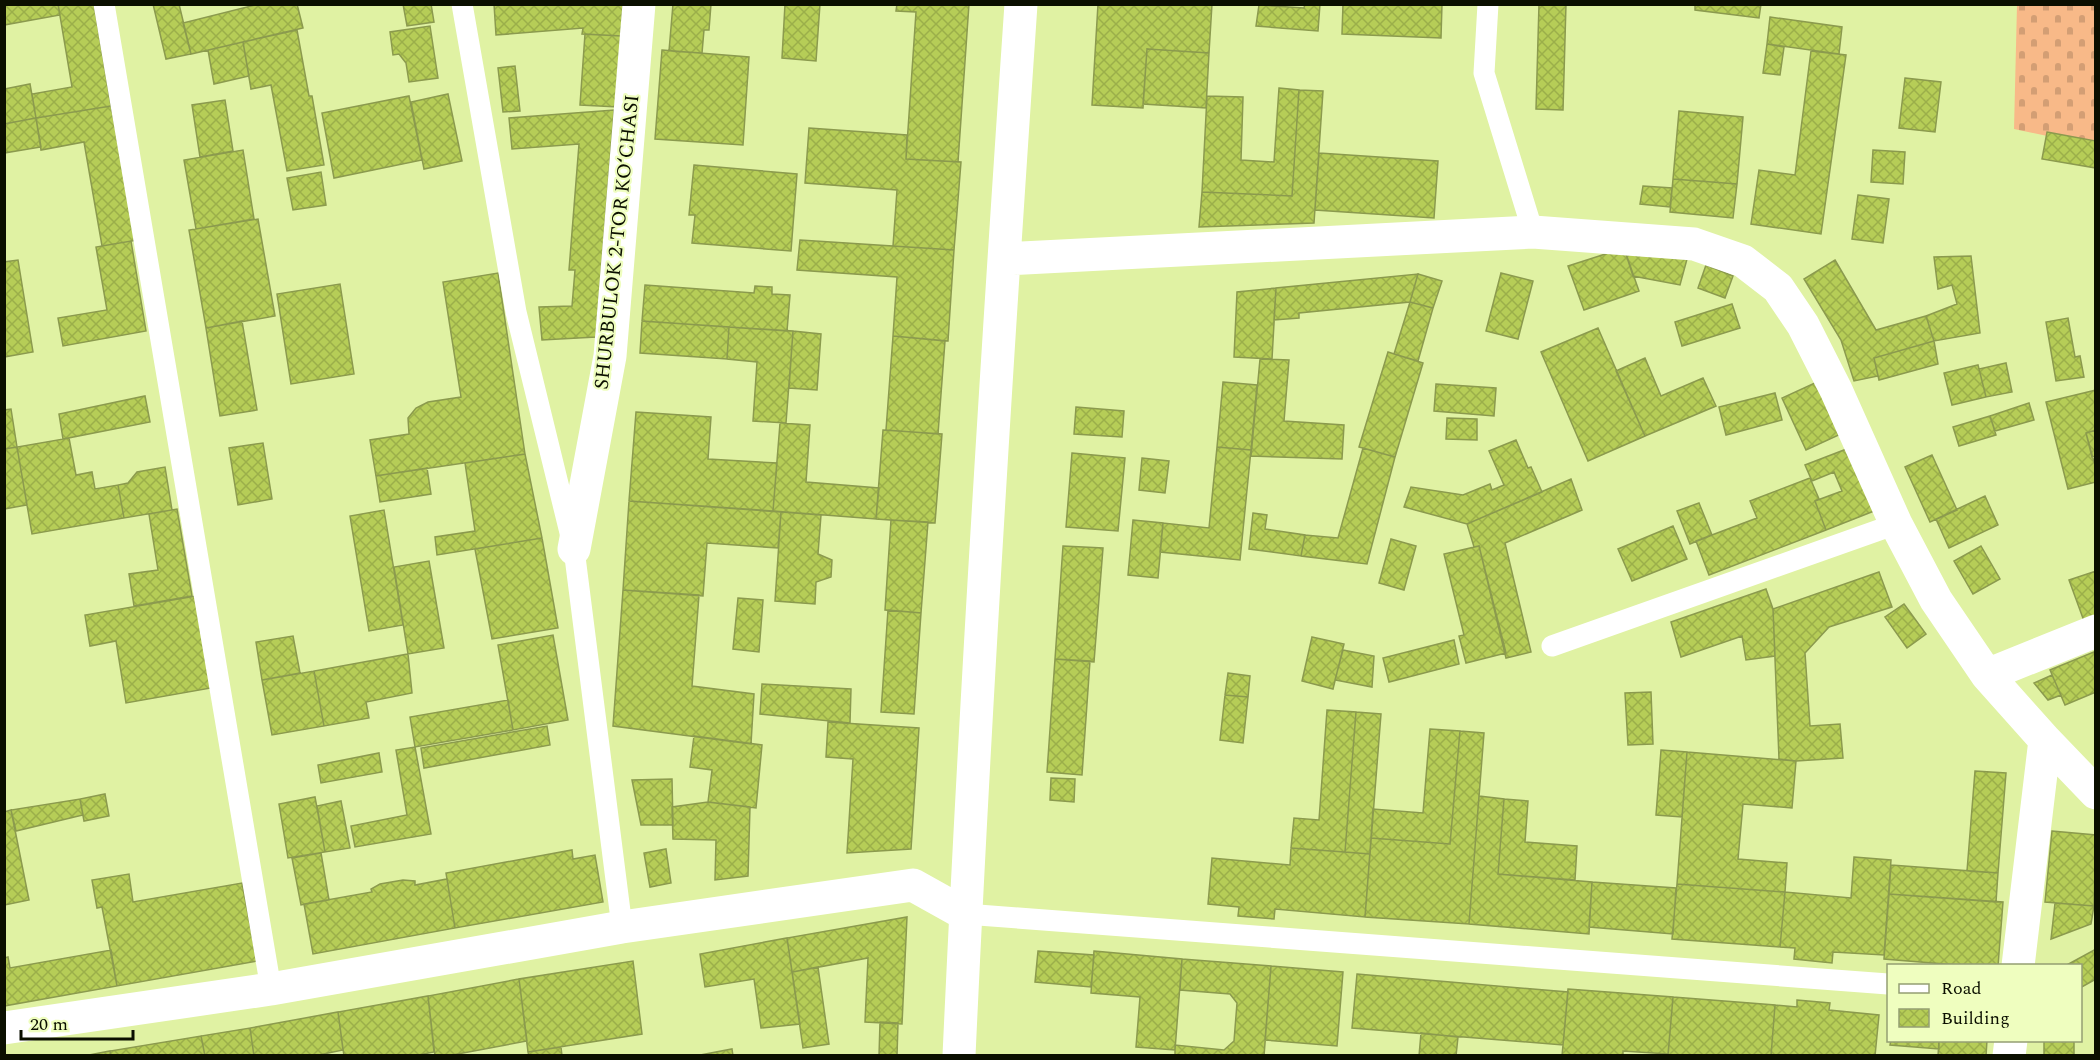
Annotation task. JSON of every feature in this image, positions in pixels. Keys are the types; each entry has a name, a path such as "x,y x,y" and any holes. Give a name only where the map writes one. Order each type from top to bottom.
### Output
{"street":[{"name":"SHURBULOK 2-TOR KO‘CHASI","path":"574,549 610,356 639,4"},
{"path":"959,1056 965,914 1021,4"},
{"path":"1004,259 1533,232 1694,244 1743,261 1778,288 1803,325 1836,390 1896,524 1936,600 1987,675 2096,793"},
{"path":"1987,675 2096,631"},
{"path":"2018,964 2045,740"},
{"path":"4,1028 271,989 622,927 913,885 965,914"}],"lane":[{"path":"104,4 271,989"},
{"path":"462,4 516,312 574,549 622,927"},
{"path":"1488,4 1484,73 1533,232"},
{"path":"1552,646 1896,524"},
{"path":"965,914 1887,984"}],"green space":[{"path":"2017,5 2095,5 2095,146 2014,129"}],"building":[{"path":"4,4 58,4 60,15 4,25"},
{"path":"58,4 94,4 111,106 36,118 32,94 72,87"},
{"path":"153,4 179,4 191,54 166,59"},
{"path":"259,4 297,4 303,28 191,54 183,23"},
{"path":"403,4 431,4 434,22 407,26"},
{"path":"494,4 623,4 621,36 582,34 583,28 496,35"},
{"path":"673,4 711,4 709,30 704,30 702,53 669,51"},
{"path":"785,4 820,4 816,61 782,58"},
{"path":"897,4 969,4 958,162 906,159 916,12 896,11"},
{"path":"1098,4 1212,4 1209,53 1147,49 1143,108 1092,105"},
{"path":"1305,4 1320,4 1318,31 1256,26 1259,5 1304,8"},
{"path":"1343,4 1442,4 1441,38 1342,34"},
{"path":"1539,4 1566,4 1563,110 1536,109"},
{"path":"1695,4 1761,4 1759,18 1695,10"},
{"path":"1770,17 1842,27 1839,54 1767,44"},
{"path":"430,26 438,78 409,82 406,63 399,54 393,55 390,32"},
{"path":"297,30 324,165 287,171 271,85 251,89 243,42"},
{"path":"585,34 621,36 618,107 580,105"},
{"path":"243,42 249,76 214,84 208,50"},
{"path":"1767,44 1784,47 1780,75 1763,73"},
{"path":"1147,49 1209,53 1206,108 1143,104"},
{"path":"662,50 749,57 743,145 655,139"},
{"path":"1811,51 1846,55 1821,234 1751,224 1759,170 1795,175"},
{"path":"515,66 520,111 503,112 498,68"},
{"path":"1905,78 1941,82 1935,132 1899,128"},
{"path":"30,84 36,118 4,124 4,89"},
{"path":"1279,88 1299,90 1292,196 1202,192 1207,96 1243,97 1241,160 1274,162"},
{"path":"1299,90 1323,91 1314,223 1199,227 1202,192 1292,196"},
{"path":"448,94 462,161 424,169 411,102"},
{"path":"409,96 422,160 334,178 322,113"},
{"path":"225,100 233,151 200,157 192,105"},
{"path":"111,106 138,240 102,246 84,142 41,150 36,118"},
{"path":"614,110 596,337 542,340 539,307 572,306 575,270 569,270 579,144 512,149 509,118"},
{"path":"1679,111 1743,117 1737,184 1673,179"},
{"path":"36,118 41,147 4,153 4,124"},
{"path":"809,128 907,135 906,159 961,162 954,250 893,246 897,190 805,183"},
{"path":"2047,132 2096,141 2096,168 2042,159"},
{"path":"243,150 254,219 196,229 184,160"},
{"path":"1873,150 1905,152 1903,184 1871,182"},
{"path":"1319,153 1438,161 1434,218 1315,210"},
{"path":"694,165 797,174 791,251 692,243 695,215 689,215"},
{"path":"321,172 326,205 293,210 287,178"},
{"path":"1673,179 1737,184 1733,218 1670,212"},
{"path":"1643,186 1672,188 1670,207 1640,204"},
{"path":"1858,195 1889,199 1883,243 1852,239"},
{"path":"258,219 275,316 206,328 189,230"},
{"path":"800,240 954,250 948,341 893,336 897,277 797,270"},
{"path":"131,241 146,331 63,346 58,318 107,310 96,247"},
{"path":"1624,248 1687,259 1680,285 1633,276"},
{"path":"1624,248 1639,291 1584,310 1568,266"},
{"path":"1971,256 1980,333 1934,341 1926,316 1957,304 1952,285 1938,289 1934,257"},
{"path":"18,260 33,352 4,357 4,262"},
{"path":"1835,260 1876,330 1926,316 1934,341 1874,358 1878,376 1854,381 1841,340 1804,279"},
{"path":"1706,265 1733,276 1725,298 1698,288"},
{"path":"498,273 525,454 376,476 370,440 409,434 408,418 416,408 428,402 461,397 443,282"},
{"path":"1501,273 1533,281 1518,339 1486,331"},
{"path":"1418,274 1442,281 1433,308 1410,302"},
{"path":"1418,274 1410,302 1299,313 1299,318 1274,320 1276,288"},
{"path":"340,284 354,374 291,384 277,294"},
{"path":"645,285 754,293 755,286 772,287 772,294 790,295 787,331 642,321"},
{"path":"1276,288 1272,359 1234,357 1237,292"},
{"path":"1410,302 1433,308 1418,361 1394,354"},
{"path":"1732,304 1740,328 1682,346 1675,322"},
{"path":"2068,318 2075,357 2080,356 2084,377 2056,381 2046,322"},
{"path":"242,321 257,410 220,416 206,328"},
{"path":"642,321 729,327 727,359 640,353"},
{"path":"729,327 793,331 786,423 753,421 757,362 727,359"},
{"path":"1598,328 1645,436 1588,461 1541,352"},
{"path":"793,331 821,334 817,390 789,388"},
{"path":"893,336 945,341 938,434 886,430"},
{"path":"1934,341 1938,364 1879,380 1874,358"},
{"path":"1388,352 1423,363 1395,457 1359,447"},
{"path":"1645,358 1661,396 1703,378 1716,406 1645,436 1616,371"},
{"path":"1260,359 1289,360 1284,421 1344,425 1342,459 1251,456"},
{"path":"2006,363 2012,392 1986,397 1979,369"},
{"path":"1978,365 1986,397 1952,405 1944,373"},
{"path":"1223,382 1257,385 1251,450 1217,447"},
{"path":"1817,382 1841,434 1806,450 1782,398"},
{"path":"1436,384 1496,388 1494,416 1434,411"},
{"path":"2096,390 2096,430 2086,433 2096,469 2096,482 2068,489 2046,402"},
{"path":"1775,393 1782,420 1726,435 1719,407"},
{"path":"145,396 150,422 63,439 59,414"},
{"path":"2029,403 2034,420 1995,431 1990,416"},
{"path":"1076,407 1124,411 1122,437 1074,434"},
{"path":"11,409 17,447 4,449 4,410"},
{"path":"636,412 711,417 708,459 777,463 773,511 629,501"},
{"path":"1990,416 1996,435 1959,446 1953,427"},
{"path":"1447,418 1477,419 1477,440 1446,439"},
{"path":"780,423 810,425 806,482 879,488 876,519 773,511"},
{"path":"883,430 942,434 935,523 876,519"},
{"path":"2096,430 2096,456 2092,457 2086,433"},
{"path":"69,438 76,475 92,472 95,489 118,485 124,518 32,534 17,447"},
{"path":"1516,440 1542,492 1467,524 1404,507 1411,487 1463,495 1490,484 1492,490 1504,485 1489,451"},
{"path":"263,443 272,499 238,505 229,448"},
{"path":"17,447 27,505 4,509 4,449"},
{"path":"1217,447 1251,450 1240,560 1160,552 1163,523 1209,528"},
{"path":"1363,448 1395,457 1367,564 1301,556 1305,535 1338,538"},
{"path":"1849,448 1874,511 1826,530 1815,501 1842,491 1834,472 1812,481 1805,465"},
{"path":"1072,453 1125,458 1118,531 1066,527"},
{"path":"525,454 542,538 437,555 435,537 475,531 465,463"},
{"path":"1932,455 1957,510 1930,522 1905,467"},
{"path":"1142,458 1169,461 1165,493 1139,490"},
{"path":"165,467 172,510 124,518 118,485 128,483 137,472"},
{"path":"427,468 431,494 380,502 376,476"},
{"path":"1810,478 1819,499 1815,501 1826,530 1709,575 1696,541 1757,518 1750,501"},
{"path":"1571,479 1582,510 1505,543 1531,652 1506,658 1479,546 1474,547 1467,524"},
{"path":"1985,496 1998,525 1949,548 1936,519"},
{"path":"629,501 781,512 778,548 707,543 703,596 623,590"},
{"path":"1699,503 1712,535 1690,544 1677,511"},
{"path":"177,509 192,596 134,606 129,574 158,570 149,514"},
{"path":"384,510 403,625 369,631 350,516"},
{"path":"781,512 821,515 818,554 832,560 831,577 816,582 815,604 775,601"},
{"path":"1253,513 1267,515 1265,529 1305,535 1301,556 1249,549"},
{"path":"891,520 928,522 921,613 885,610"},
{"path":"1133,520 1163,523 1158,578 1128,575"},
{"path":"1673,526 1687,559 1632,581 1618,549"},
{"path":"542,538 558,628 492,639 475,549"},
{"path":"1391,539 1416,546 1404,590 1379,583"},
{"path":"1063,546 1103,548 1094,662 1055,659"},
{"path":"1479,546 1506,653 1466,663 1459,636 1464,635 1444,554"},
{"path":"1981,546 2000,579 1973,594 1954,561"},
{"path":"429,561 444,648 408,654 394,567"},
{"path":"2096,571 2096,617 2084,621 2069,580"},
{"path":"1879,572 1892,607 1829,627 1805,653 1810,726 1840,724 1843,758 1796,761 1779,759 1773,609"},
{"path":"1766,589 1773,609 1775,656 1746,660 1742,636 1681,657 1671,622"},
{"path":"623,590 699,595 692,686 754,694 751,744 613,726"},
{"path":"196,596 211,688 126,703 116,641 90,646 85,615"},
{"path":"738,598 763,600 759,652 733,649"},
{"path":"1904,604 1926,634 1907,648 1885,617"},
{"path":"888,610 921,613 914,714 881,712"},
{"path":"553,635 568,720 513,730 498,645"},
{"path":"293,636 300,673 262,680 256,642"},
{"path":"1312,637 1344,644 1333,689 1302,681"},
{"path":"1454,640 1459,664 1389,682 1383,658"},
{"path":"1343,650 1374,656 1372,687 1335,680"},
{"path":"2096,651 2096,692 2065,705 2050,670"},
{"path":"408,654 412,693 366,702 369,718 324,726 314,671"},
{"path":"1055,659 1090,661 1082,775 1047,772"},
{"path":"314,671 324,726 272,735 262,680"},
{"path":"1228,673 1250,676 1248,697 1225,695"},
{"path":"2052,675 2061,695 2048,700 2034,683"},
{"path":"762,684 851,689 850,723 760,714"},
{"path":"1651,692 1653,744 1628,745 1625,693"},
{"path":"1225,695 1248,697 1243,743 1220,740"},
{"path":"508,700 513,730 415,747 410,717"},
{"path":"1327,710 1356,712 1345,852 1291,848 1294,818 1319,820"},
{"path":"1356,712 1381,714 1370,854 1345,852"},
{"path":"828,722 919,728 911,849 847,853 853,759 826,757"},
{"path":"547,726 550,745 424,768 421,748"},
{"path":"1430,729 1460,731 1450,844 1371,838 1373,809 1423,813"},
{"path":"1460,731 1484,733 1469,924 1365,917 1371,838 1450,844"},
{"path":"694,736 762,745 756,808 708,802 712,770 690,767"},
{"path":"415,747 431,834 355,847 351,826 407,815 396,750"},
{"path":"1661,750 1687,752 1682,817 1656,815"},
{"path":"1687,752 1796,761 1792,808 1743,804 1738,859 1787,863 1785,892 1677,884"},
{"path":"379,753 382,772 321,783 318,765"},
{"path":"1975,771 2006,773 1998,873 1967,871"},
{"path":"1051,778 1075,779 1074,802 1050,800"},
{"path":"672,779 673,825 641,825 632,780"},
{"path":"105,794 109,816 84,821 80,799"},
{"path":"1479,796 1504,799 1498,874 1592,882 1589,934 1469,924"},
{"path":"315,797 325,852 288,858 279,804"},
{"path":"80,799 83,815 16,831 11,810"},
{"path":"1504,799 1528,801 1525,842 1577,846 1575,880 1498,874"},
{"path":"341,801 350,848 325,852 317,806"},
{"path":"708,802 750,807 748,876 715,880 716,840 673,839 672,807"},
{"path":"11,810 29,900 4,905 4,812"},
{"path":"2052,831 2096,835 2094,906 2045,902"},
{"path":"1291,848 1370,854 1365,917 1275,909 1274,919 1238,916 1239,907 1208,904 1212,858 1290,865"},
{"path":"666,849 671,883 650,887 644,853"},
{"path":"572,850 573,859 595,855 603,902 455,928 446,873"},
{"path":"321,853 329,900 301,905 292,858"},
{"path":"1854,857 1891,860 1884,955 1833,952 1832,963 1794,959 1795,948 1780,947 1785,892 1851,898"},
{"path":"1891,865 1998,873 1996,902 1889,894"},
{"path":"129,874 133,902 242,883 257,961 117,986 102,907 97,908 92,880"},
{"path":"447,879 455,928 313,954 304,904 372,892 371,889 380,884 403,880 415,881 415,885"},
{"path":"1592,882 1676,888 1673,934 1589,927"},
{"path":"1677,884 1785,892 1780,947 1672,939"},
{"path":"1889,894 2003,902 1998,964 1945,964 1884,959"},
{"path":"2055,903 2094,906 2091,924 2051,939"},
{"path":"907,917 902,1024 865,1022 868,958 792,972 787,938"},
{"path":"787,938 800,1024 761,1028 754,979 705,987 700,954"},
{"path":"2096,949 2096,979 2082,987 2082,964 2069,964"},
{"path":"111,950 117,986 4,1006 4,958 8,957 10,968"},
{"path":"1038,951 1094,955 1091,987 1035,982"},
{"path":"1094,951 1182,959 1175,1050 1136,1047 1140,997 1091,993"},
{"path":"1182,959 1271,966 1264,1056 1175,1056 1175,1045 1224,1050 1234,1041 1237,1003 1230,994 1180,990"},
{"path":"633,961 642,1034 528,1052 519,979"},
{"path":"1271,966 1343,972 1337,1046 1265,1040"},
{"path":"818,967 829,1044 803,1048 792,972"},
{"path":"1357,974 1568,992 1563,1045 1352,1028"},
{"path":"519,979 527,1041 447,1056 435,1056 428,996"},
{"path":"1568,989 1673,997 1668,1054 1623,1051 1623,1056 1562,1056"},
{"path":"428,996 434,1052 413,1056 344,1056 338,1012"},
{"path":"1673,997 1775,1005 1771,1056 1668,1056"},
{"path":"1797,1000 1830,1003 1829,1010 1879,1015 1875,1056 1771,1056 1775,1005 1797,1007"},
{"path":"338,1012 343,1050 314,1056 254,1056 250,1028"},
{"path":"880,1022 898,1023 897,1056 879,1056"},
{"path":"250,1028 254,1056 205,1056 201,1036"},
{"path":"1421,1033 1458,1037 1456,1056 1419,1056"},
{"path":"201,1036 205,1056 111,1056 110,1051"},
{"path":"1891,1042 1939,1042 1939,1049 1890,1045"},
{"path":"1939,1042 1987,1042 1986,1056 1938,1056"},
{"path":"2044,1042 2074,1042 2074,1056 2044,1056"},
{"path":"561,1047 562,1056 529,1056 528,1052"},
{"path":"732,1049 733,1056 695,1056"},
{"path":"110,1051 111,1056 84,1056"}]}
